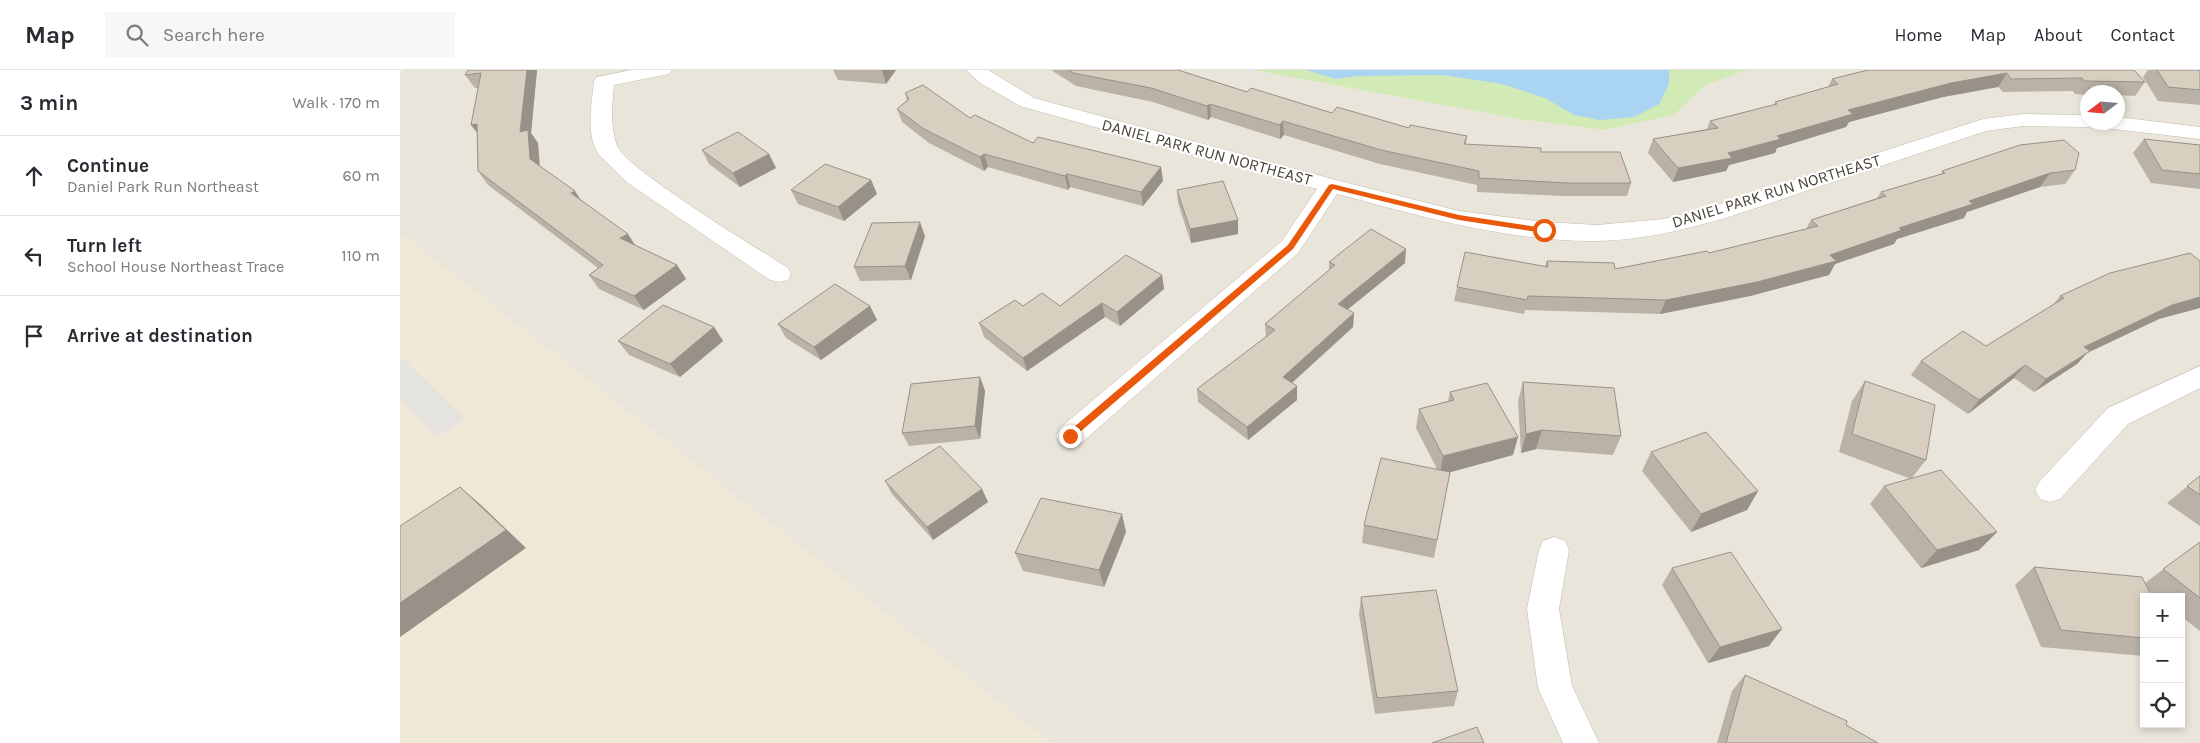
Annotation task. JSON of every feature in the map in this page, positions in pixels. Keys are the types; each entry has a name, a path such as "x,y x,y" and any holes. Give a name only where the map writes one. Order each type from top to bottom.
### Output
{"street":[{"path":"662,70 604,81 601,124 607,150 636,178 779,274"},
{"name":"DANIEL PARK RUN NORTHEAST","path":"976,70 1027,102 1332,186 1459,218 1544,230 1597,233 1662,227 1718,213 1983,125 2023,120 2080,121"},
{"path":"2125,124 2200,133"},
{"path":"1070,436 1290,247 1332,186"},
{"path":"2050,490 2118,416 2200,376"},
{"path":"1554,550 1543,609 1555,688 1581,743"}],"shaded area":[{"path":"404,70 1253,70 1525,120 1604,130 1674,115 1706,85 1747,70 2200,70 2200,743 1051,743 400,233 400,72"},
{"path":"400,233 1051,743 400,743"},
{"path":"403,359 465,419 436,436 400,399 400,361"}],"green space":[{"path":"1253,70 1747,70 1706,85 1674,115 1604,130 1525,120"}],"water":[{"path":"1306,70 1669,70 1669,84 1659,104 1634,117 1600,120 1574,115 1545,98 1502,84 1443,75 1357,76 1336,79"}],"building":[{"path":"468,70 527,70 520,132 528,130 530,159 575,191 571,193 628,234 620,238 677,265 634,296 589,275 603,265 478,171 477,124 471,125 481,73 465,75"},
{"path":"1069,70 1178,70 1247,92 1251,88 1332,113 1337,107 1409,128 1410,125 1467,136 1464,144 1541,148 1541,152 1620,152 1631,183 1567,183 1479,178 1479,171 1381,150 1283,121 1280,125 1210,104 1207,106 1151,88 1073,73"},
{"path":"1868,70 2134,70 2145,82 2084,81 2082,78 2011,79 2007,73 1951,83 1848,110 1853,114 1777,136 1781,139 1728,153 1732,158 1678,168 1653,139 1718,128 1710,121 1777,104 1775,102 1838,84 1832,79"},
{"path":"2157,70 2200,70 2200,90 2168,87"},
{"path":"923,85 970,118 975,115 1033,143 1038,137 1161,167 1141,192 1067,174 1065,176 984,154 980,157 924,129 897,109 909,99 905,93"},
{"path":"738,132 769,154 733,173 702,150"},
{"path":"2144,139 2200,145 2200,174 2162,170"},
{"path":"2064,140 2079,153 2075,170 2050,173 1969,201 1973,204 1899,228 1902,230 1830,255 1836,261 1757,282 1666,300 1528,296 1527,300 1457,287 1465,252 1548,267 1547,261 1614,263 1615,269 1707,251 1709,253 1818,226 1811,220 1886,196 1881,192 1945,173 1942,171 2020,145"},
{"path":"825,164 871,180 838,207 791,190"},
{"path":"1223,181 1238,220 1190,229 1177,190"},
{"path":"920,222 905,266 854,267 872,223"},
{"path":"1371,229 1406,249 1338,304 1354,313 1283,377 1297,386 1247,427 1197,389 1275,330 1265,324 1335,265 1329,262"},
{"path":"2190,253 2200,261 2200,297 2172,305 2084,347 2090,351 2046,379 2025,365 1979,400 1921,361 1963,331 1986,346 2064,298 2060,296 2110,273"},
{"path":"1126,255 1162,275 1117,312 1102,303 1023,358 979,323 1015,300 1023,306 1042,293 1060,306"},
{"path":"835,284 870,306 814,347 778,324"},
{"path":"663,305 714,327 670,364 618,341"},
{"path":"980,377 975,426 902,433 911,384"},
{"path":"1865,381 1935,405 1926,460 1852,434"},
{"path":"1523,382 1614,388 1621,436 1542,430 1526,434"},
{"path":"1487,383 1518,437 1443,456 1419,409 1454,400 1450,392"},
{"path":"1706,432 1758,491 1701,514 1651,452"},
{"path":"940,446 982,489 927,527 885,481"},
{"path":"1381,458 1450,472 1437,540 1364,525"},
{"path":"1941,470 1997,532 1937,550 1884,486"},
{"path":"2200,476 2200,495 2187,486"},
{"path":"460,487 506,530 400,603 400,526"},
{"path":"1041,498 1122,514 1099,570 1015,553"},
{"path":"2200,542 2200,598 2163,569"},
{"path":"1731,552 1782,629 1720,647 1672,568"},
{"path":"2034,567 2142,577 2150,593 2140,593 2140,638 2061,630"},
{"path":"1436,590 1458,691 1377,698 1361,597"},
{"path":"1745,675 1847,721 1846,725 1878,743 1726,743"},
{"path":"1477,727 1484,743 1432,743"}],"route":[{"path":"1070,436 1290,247 1332,186 1459,218 1544,230"}]}
